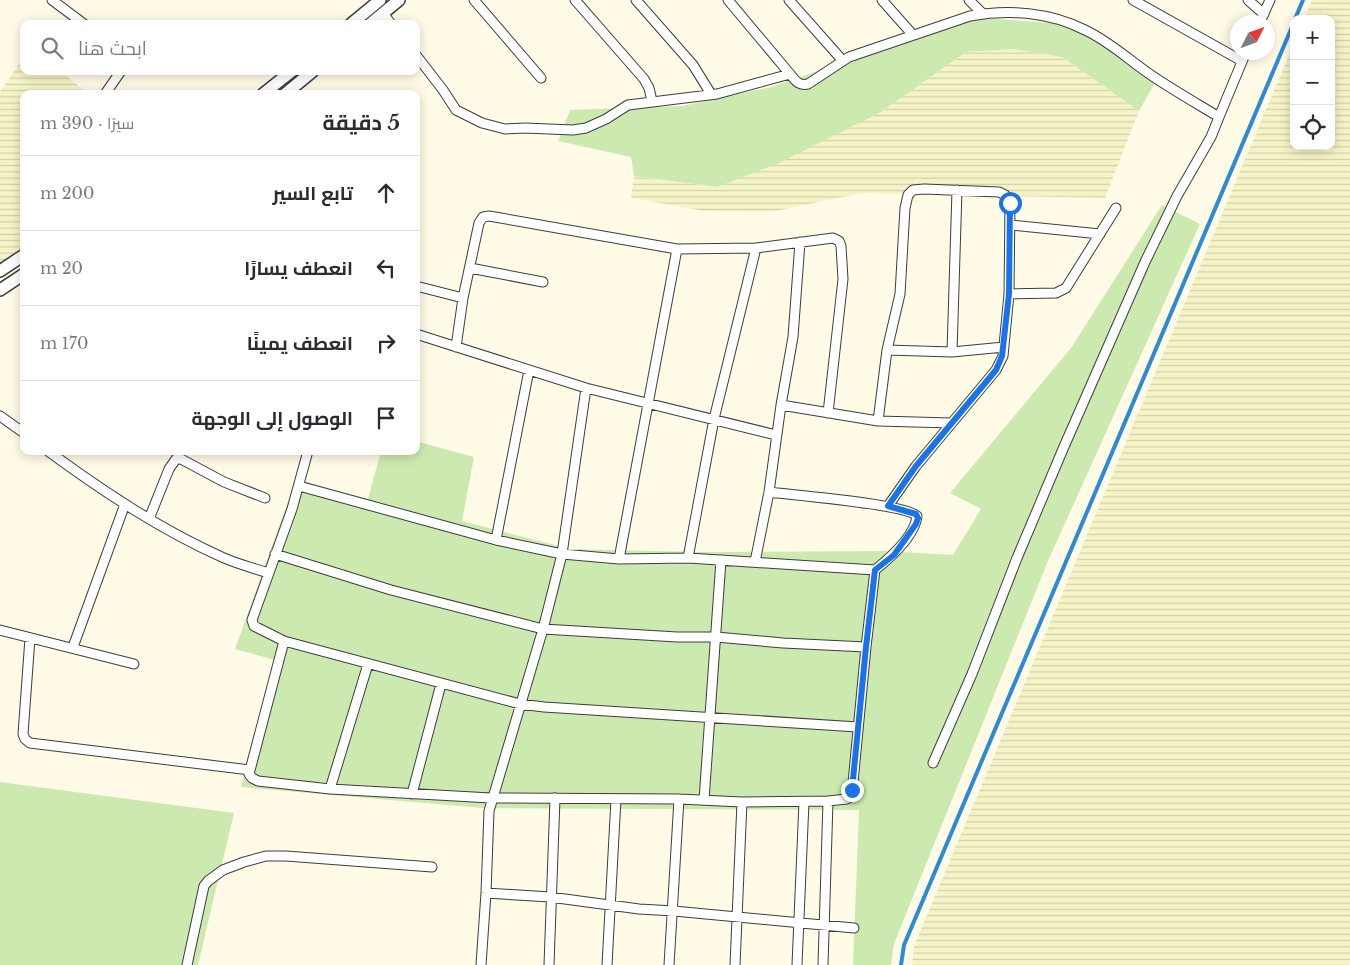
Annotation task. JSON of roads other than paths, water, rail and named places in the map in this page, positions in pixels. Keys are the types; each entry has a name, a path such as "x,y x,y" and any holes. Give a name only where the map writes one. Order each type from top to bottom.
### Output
{"street":[{"path":"52,0 79,20"},
{"path":"356,20 380,0"},
{"path":"375,20 399,0"},
{"path":"474,0 541,78"},
{"path":"575,0 644,79 649,88 652,101"},
{"path":"636,0 693,65 711,94"},
{"path":"728,0 790,74 802,85 808,84 843,61 913,35 982,13 1019,12 1062,20 1086,30 1151,75 1219,117"},
{"path":"789,0 843,61"},
{"path":"882,0 913,35"},
{"path":"969,0 982,13"},
{"path":"1133,0 1230,50"},
{"path":"1248,0 1260,15"},
{"path":"1263,15 1270,0"},
{"path":"383,13 388,20"},
{"path":"933,763 972,674 1017,558 1063,449 1145,262 1176,196 1211,137 1243,60"},
{"path":"420,61 456,110 482,123 498,128 573,130 586,128 628,105 711,94 790,74"},
{"path":"108,90 118,75"},
{"path":"268,90 287,75"},
{"path":"290,90 308,75"},
{"path":"878,421 887,350 900,294 905,208 908,195 913,190 924,188 999,192 1005,195 1010,203 1009,294 1002,356 996,370 950,423 916,466 888,506"},
{"path":"952,352 957,190"},
{"path":"1009,294 1056,293 1066,288 1116,208"},
{"path":"456,347 463,298 479,223 483,217 489,216 677,249 756,248 833,238 841,246 843,279 828,413"},
{"path":"1010,226 1100,234"},
{"path":"755,562 769,492 776,435 793,337 800,242"},
{"path":"688,558 714,419 756,248"},
{"path":"620,559 677,249"},
{"path":"0,271 20,258"},
{"path":"470,268 542,282"},
{"path":"0,290 20,277"},
{"path":"420,287 463,298"},
{"path":"420,335 586,388 776,435"},
{"path":"887,350 952,352 1004,346"},
{"path":"496,540 529,370"},
{"path":"481,965 486,893 488,812 543,629 562,554 586,388"},
{"path":"781,405 878,421 950,423"},
{"path":"0,416 20,430"},
{"path":"54,455 125,504 177,535 226,559 268,573"},
{"path":"307,455 299,486 252,623 265,633 284,641 520,704 710,719 858,727"},
{"path":"149,519 169,470 176,459 181,459 224,482 265,498"},
{"path":"299,486 496,540 562,554 620,559 688,558 875,570 894,555 916,524 918,518 916,514 888,506 769,492"},
{"path":"73,647 125,504"},
{"path":"275,554 391,590 543,629 677,637 716,637 783,643 866,647"},
{"path":"704,800 722,560"},
{"path":"284,641 250,770 250,776 258,781 330,789 491,798 679,799 742,802 847,800 850,797 875,570"},
{"path":"0,630 134,664"},
{"path":"30,638 23,734 30,743 250,770"},
{"path":"330,789 368,664"},
{"path":"412,794 441,684"},
{"path":"549,965 555,798"},
{"path":"607,965 616,799"},
{"path":"670,965 679,799"},
{"path":"824,965 828,801"},
{"path":"735,965 742,802"},
{"path":"797,965 804,802"},
{"path":"187,965 204,886 214,875 244,862 266,856 286,856 432,867"},
{"path":"486,893 550,897 639,909 854,928"}],"waterway":[{"path":"1297,15 1303,0"},
{"path":"901,965 904,945 1290,31"}]}
